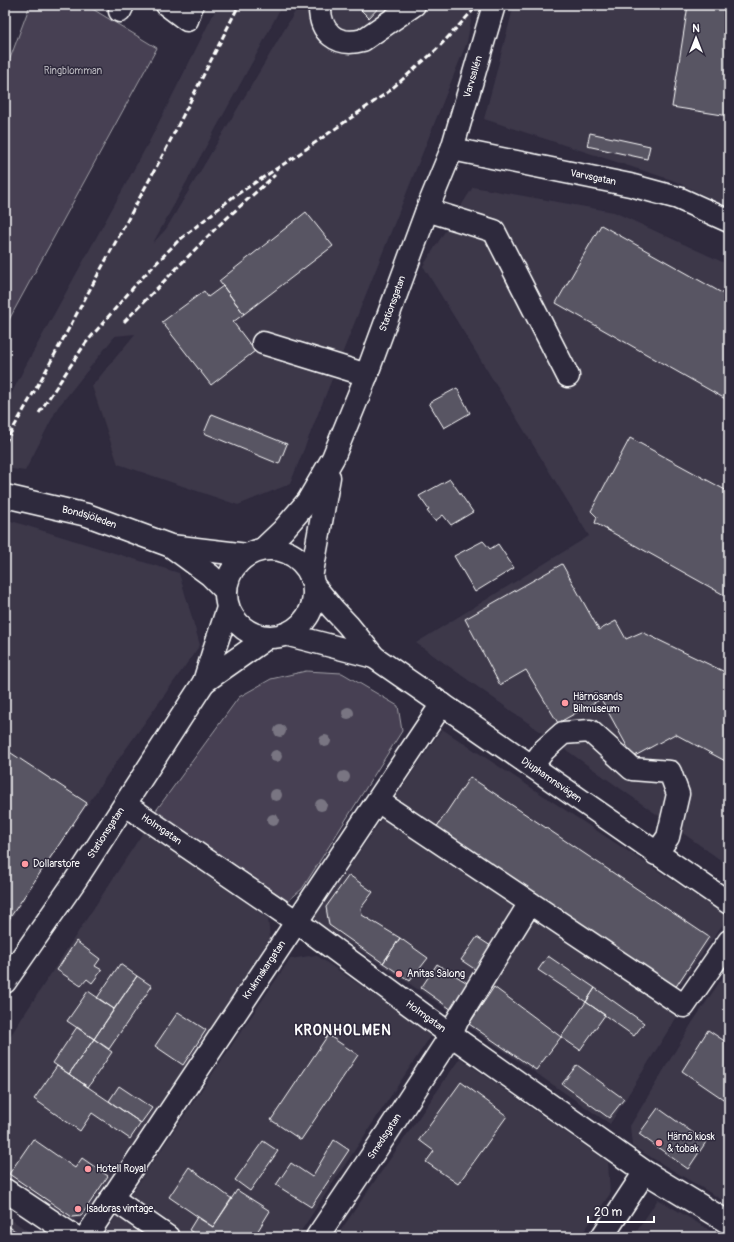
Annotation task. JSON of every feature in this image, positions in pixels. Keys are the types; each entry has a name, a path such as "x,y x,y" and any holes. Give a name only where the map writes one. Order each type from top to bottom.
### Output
{"street":[{"path":"167,5 189,12"},
{"path":"320,5 322,24 327,32 339,40 354,43 364,40 414,5"},
{"name":"Varvsallén","path":"452,149 494,5"},
{"name":"Stationsgatan","path":"255,552 283,530 308,501 333,458 367,375 427,210 452,149"},
{"name":"Varvsgatan","path":"452,149 630,185 678,198 729,221"},
{"path":"427,210 494,231 568,376"},
{"path":"263,343 367,375"},
{"name":"Stationsgatan","path":"312,582 333,458"},
{"name":"Bondsjöleden","path":"5,496 87,515 171,546 255,552"},
{"name":"Bondsjöleden","path":"171,546 210,575 227,599"},
{"path":"280,550 292,555 302,563 312,582 313,603 308,616 300,625 277,636 251,633 242,627 232,616 227,599 227,583 232,571 240,561 255,552 280,550"},
{"name":"Djuphamnsvägen","path":"312,582 374,657 656,854 729,903"},
{"name":"Stationsgatan","path":"5,982 75,882 204,682 227,599"},
{"name":"Stationsgatan","path":"204,682 277,636"},
{"name":"Djuphamnsvägen","path":"277,636 374,657"},
{"name":"Krukmakargatan","path":"86,1237 442,704"},
{"path":"532,766 544,750 563,733 590,731 632,769 670,772 678,794 668,837 656,854"},
{"path":"378,801 684,1006 729,941"},
{"name":"Holmgatan","path":"126,805 297,922 451,1036 645,1172 729,1223"},
{"name":"Smedsgatan","path":"317,1237 451,1036 457,1021 530,903"},
{"path":"602,1237 645,1172"},
{"path":"5,1190 75,1237"},
{"path":"112,1198 168,1237"}],"shaded area":[{"path":"218,5 282,5 153,243 166,229 299,5 474,5 467,42 290,484 238,505 118,464 92,386 135,334 115,336 58,407 25,471 5,468 5,406 150,140"},
{"path":"514,5 729,5 729,207 672,180 484,119"},
{"path":"473,187 614,212 729,265 729,866 416,643 589,536 423,266"},
{"path":"5,519 179,573 200,645 108,774 5,928"},
{"path":"442,729 728,917 674,994 391,804"},
{"path":"384,816 519,905 453,1013 313,919"},
{"path":"144,831 268,918 270,938 85,1219 65,1222 5,1180 5,1044"},
{"path":"534,915 681,1010 610,1124 463,1023"},
{"path":"316,955 432,1034 297,1237 109,1237 106,1231 290,959"},
{"path":"729,968 729,1204 632,1146 630,1126 692,1023"},
{"path":"460,1058 608,1162 610,1194 580,1237 336,1237"},
{"path":"658,1199 721,1237 633,1237"},
{"path":"5,1215 36,1237 5,1237"}],"green space":[{"name":"Ringblomman","path":"30,5 86,5 157,48 5,327 5,72"},
{"path":"306,671 342,673 398,706 402,731 302,889 288,901 155,812 239,697 271,679"}],"building":[{"path":"356,5 381,5 369,18"},
{"path":"688,5 729,5 729,116 672,107"},
{"path":"590,133 650,146 647,159 587,146"},
{"path":"306,212 333,246 244,314 219,281"},
{"path":"601,225 729,297 729,401 556,303"},
{"path":"223,286 244,314 233,322 255,351 211,385 162,322 204,291 208,297"},
{"path":"457,388 470,413 444,428 429,403"},
{"path":"212,414 287,444 279,464 204,433"},
{"path":"630,438 729,492 729,590 726,596 595,523 597,517 591,511"},
{"path":"450,479 473,512 451,525 443,515 435,521 427,511 429,510 419,496"},
{"path":"483,541 490,549 498,544 514,568 475,592 454,556"},
{"path":"562,564 599,630 616,621 626,639 642,632 729,674 729,763 675,734 633,757 601,699 558,723 526,670 500,685 465,619"},
{"name":"Dollarstore","path":"5,749 87,803 5,925"},
{"path":"470,777 709,937 673,991 434,831"},
{"path":"349,875 373,892 361,908 362,915 400,938 383,963 329,925 326,907"},
{"path":"477,937 494,948 479,972 461,960"},
{"path":"400,938 428,958 410,981 383,963"},
{"path":"76,941 100,959 95,966 102,970 92,983 87,979 81,986 57,970"},
{"path":"548,956 595,988 586,1002 538,970"},
{"path":"120,964 137,976 114,1009 97,998"},
{"path":"437,964 469,984 452,1010 421,988"},
{"path":"137,976 152,986 109,1049 94,1039"},
{"path":"494,987 561,1037 536,1070 469,1024"},
{"path":"595,988 644,1023 634,1036 586,1002"},
{"path":"88,991 114,1009 94,1039 67,1021"},
{"path":"586,1002 605,1015 580,1050 561,1037"},
{"path":"178,1012 206,1030 183,1065 155,1046"},
{"path":"77,1027 94,1039 69,1074 53,1063"},
{"path":"708,1030 729,1044 729,1103 682,1071"},
{"path":"328,1035 358,1055 301,1140 271,1120"},
{"path":"94,1039 112,1052 88,1087 69,1074"},
{"path":"577,1065 624,1099 609,1118 562,1084"},
{"path":"57,1066 141,1123 130,1139 92,1113 80,1131 34,1099"},
{"path":"461,1082 507,1116 458,1184 426,1162 434,1151 419,1140"},
{"path":"119,1086 152,1108 141,1123 109,1101"},
{"path":"658,1108 706,1142 688,1169 639,1134"},
{"path":"33,1139 75,1168 82,1158 108,1176 81,1216 72,1217 9,1174"},
{"path":"334,1140 349,1150 311,1207 276,1185 291,1163 312,1177"},
{"path":"263,1141 278,1151 250,1191 235,1180"},
{"path":"189,1167 232,1199 213,1227 169,1197"},
{"path":"237,1190 270,1211 254,1237 199,1237 189,1230 197,1217 213,1227"},
{"path":"5,1224 24,1237 5,1237"}],"railway":[{"path":"5,443 166,149 239,5"},
{"path":"39,413 85,344 137,283 178,241 233,197 296,156 388,92 436,50 478,5"},
{"path":"124,322 218,226 275,175"}],"place":[{"name":"Härnösands Bilmuseum","path":"565,703"},
{"name":"Dollarstore","path":"25,864"},
{"name":"Anitas Salong","path":"399,974"},
{"name":"Härnö kiosk & tobak","path":"659,1143"},
{"name":"Hotell Royal","path":"88,1169"},
{"name":"Isadoras vintage","path":"78,1209"}],"district":[{"name":"KRONHOLMEN","path":"343,1030"}]}
